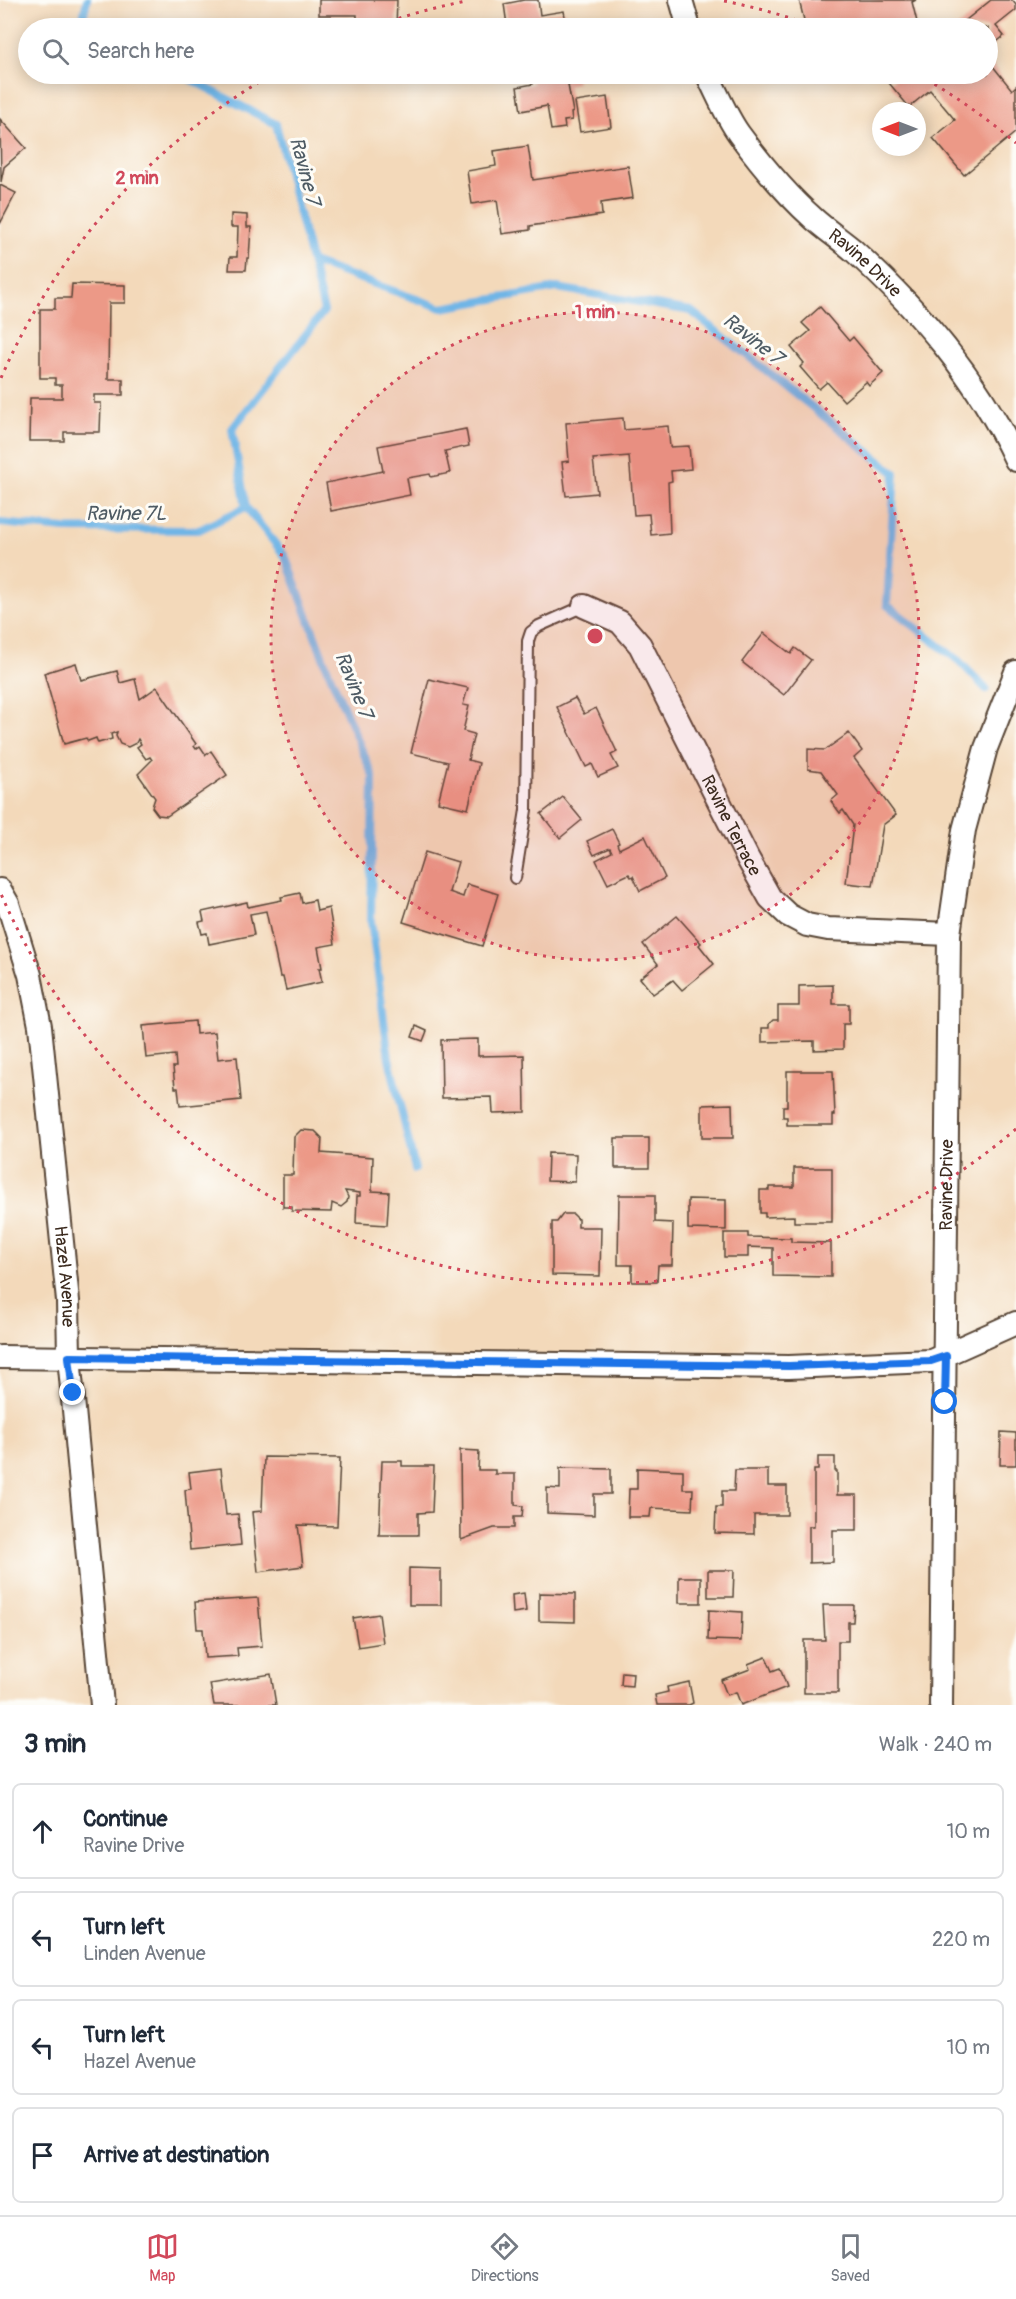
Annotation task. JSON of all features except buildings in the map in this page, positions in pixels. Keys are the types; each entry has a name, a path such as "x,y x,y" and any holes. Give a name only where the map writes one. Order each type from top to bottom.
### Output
{"street":[{"path":"681,0 686,18"},
{"name":"Ravine Drive","path":"712,84 737,132 785,191 813,218 852,249 925,321 947,347 998,422 1016,460"},
{"name":"Ravine Terrace","path":"584,606 620,622 640,645 748,859 770,898 788,915 807,924 828,928 949,934"},
{"name":"Ravine Drive","path":"941,1705 949,934 964,830 986,748 1016,672"},
{"name":"Hazel Avenue","path":"0,890 8,904 30,975 40,1026 68,1301 69,1357 102,1705"},
{"path":"0,1357 789,1366 931,1361 1016,1323"}],"lane":[{"path":"515,878 526,810 528,641 531,632 539,626 584,606"}],"waterway":[{"name":"Ravine 7","path":"83,18 87,0"},
{"name":"Ravine 7","path":"199,84 276,124 324,311 232,429 246,507 285,556 326,665 373,776 371,921 389,1058 415,1169"},
{"name":"Ravine 7","path":"312,262 442,308 557,288 691,311 895,473 887,605 959,661 986,689"},
{"name":"Ravine 7L","path":"0,523 65,529 199,530 246,507"}],"route":[{"path":"73,1393 69,1357 789,1366 931,1361 946,1356 945,1402"}]}
